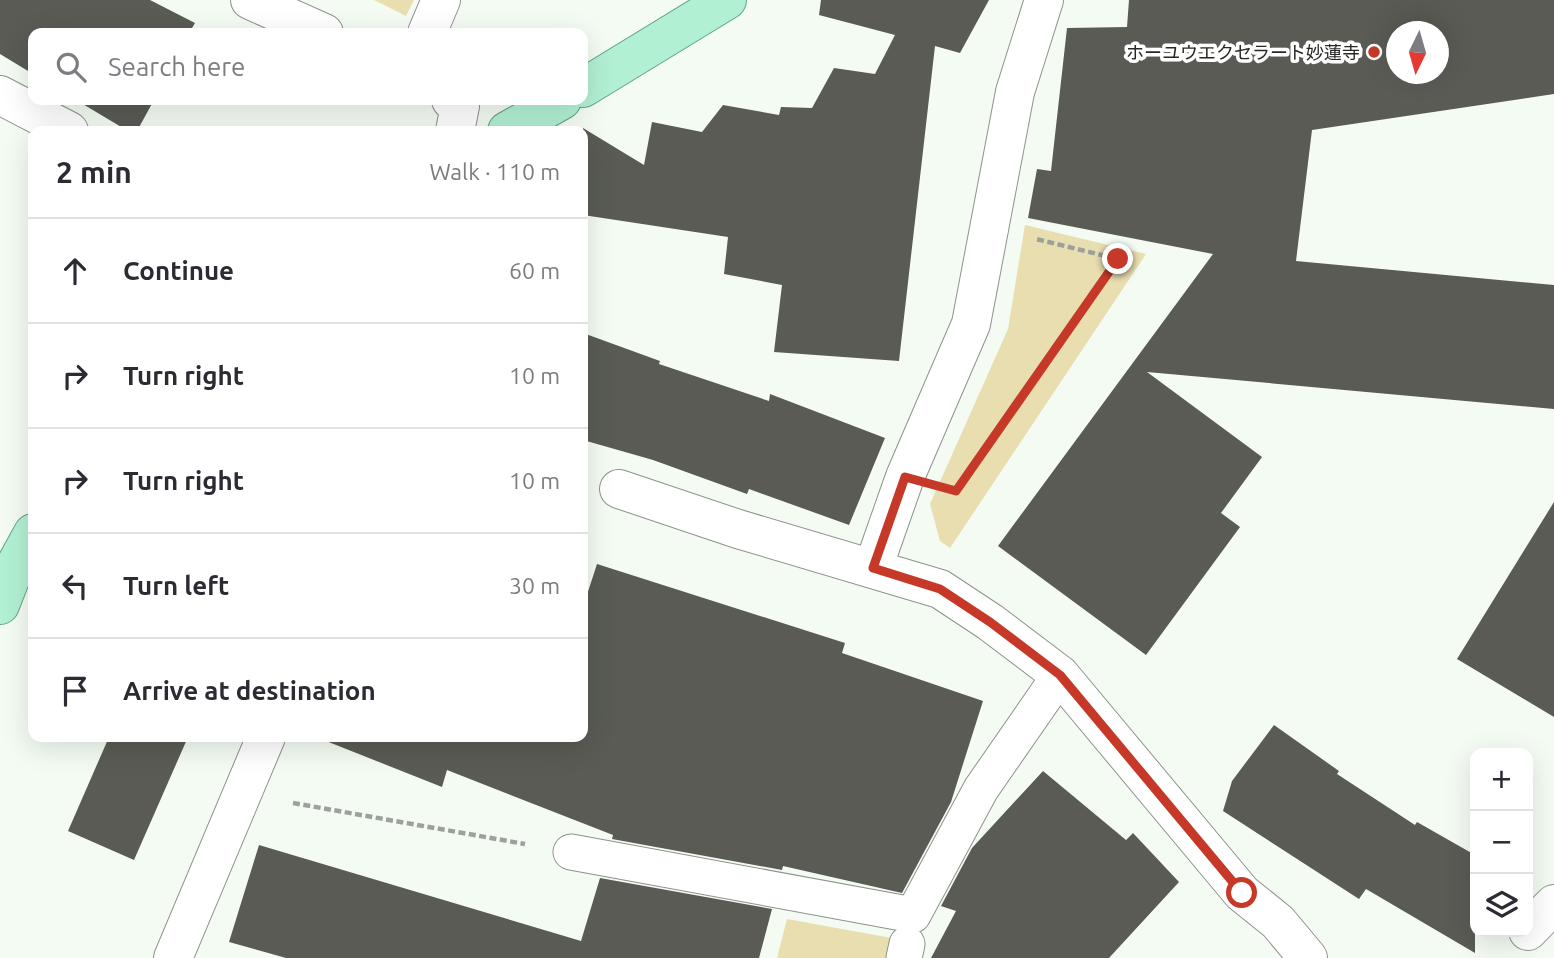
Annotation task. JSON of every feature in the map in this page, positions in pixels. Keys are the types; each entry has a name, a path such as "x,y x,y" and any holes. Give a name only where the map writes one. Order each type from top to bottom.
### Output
{"main road":[{"path":"588,85 727,0"},
{"path":"516,126 553,105"},
{"path":"0,605 28,542"}],"street":[{"path":"250,0 313,28"},
{"path":"429,28 441,0"},
{"path":"873,568 905,477 971,324 1015,93 1044,0"},
{"path":"0,95 59,126"},
{"path":"455,126 458,105"},
{"path":"619,489 738,529 940,589 990,622 1060,675 1242,893 1278,922 1308,958"},
{"path":"571,852 913,915 981,789 1060,675"},
{"path":"173,958 263,742"},
{"path":"1533,926 1554,904"}],"path":[{"path":"905,477 956,491 1118,259 988,227"},
{"path":"241,794 571,852"}],"shaded area":[{"path":"374,0 414,0 406,16"},
{"path":"1025,225 1146,254 950,548 940,541 930,504 1008,329"},
{"path":"787,919 897,939 893,958 777,958"}],"building":[{"path":"0,0 150,0 195,23 192,28 28,28 28,71 0,54"},
{"path":"821,0 989,0 960,53 935,46 899,361 774,352 782,285 724,274 728,237 588,216 588,131 644,165 652,122 702,132 723,105 779,115 781,107 812,108 834,68 875,74 895,35 819,15"},
{"path":"1129,0 1554,0 1554,94 1312,130 1296,261 1554,285 1554,409 1147,372 1262,457 1221,513 1240,527 1146,655 998,546 1213,254 1028,218 1037,169 1051,171 1067,28 1127,27"},
{"path":"84,105 151,105 140,126 120,126"},
{"path":"588,335 660,361 659,364 769,401 770,394 885,438 849,525 749,489 747,494 653,460 588,441"},
{"path":"1554,502 1554,717 1457,659"},
{"path":"597,564 845,643 842,653 983,701 951,802 902,893 783,866 782,870 612,839 613,835 447,770 442,787 329,742 588,742 588,592"},
{"path":"1274,725 1339,771 1337,774 1415,825 1417,822 1470,852 1470,937 1475,937 1475,953 1366,889 1359,899 1223,811 1232,781"},
{"path":"107,742 186,742 134,860 68,831"},
{"path":"1043,771 1126,840 1133,833 1179,882 1109,958 931,958 956,911 941,906 972,848"},
{"path":"259,845 581,941 600,878 772,909 759,958 286,958 229,942"}],"place":[{"name":"ホーユウエクセラート妙蓮寺","path":"1374,52"}],"route":[{"path":"1118,259 956,491 905,477 873,568 940,589 990,622 1060,675 1242,893"}]}
